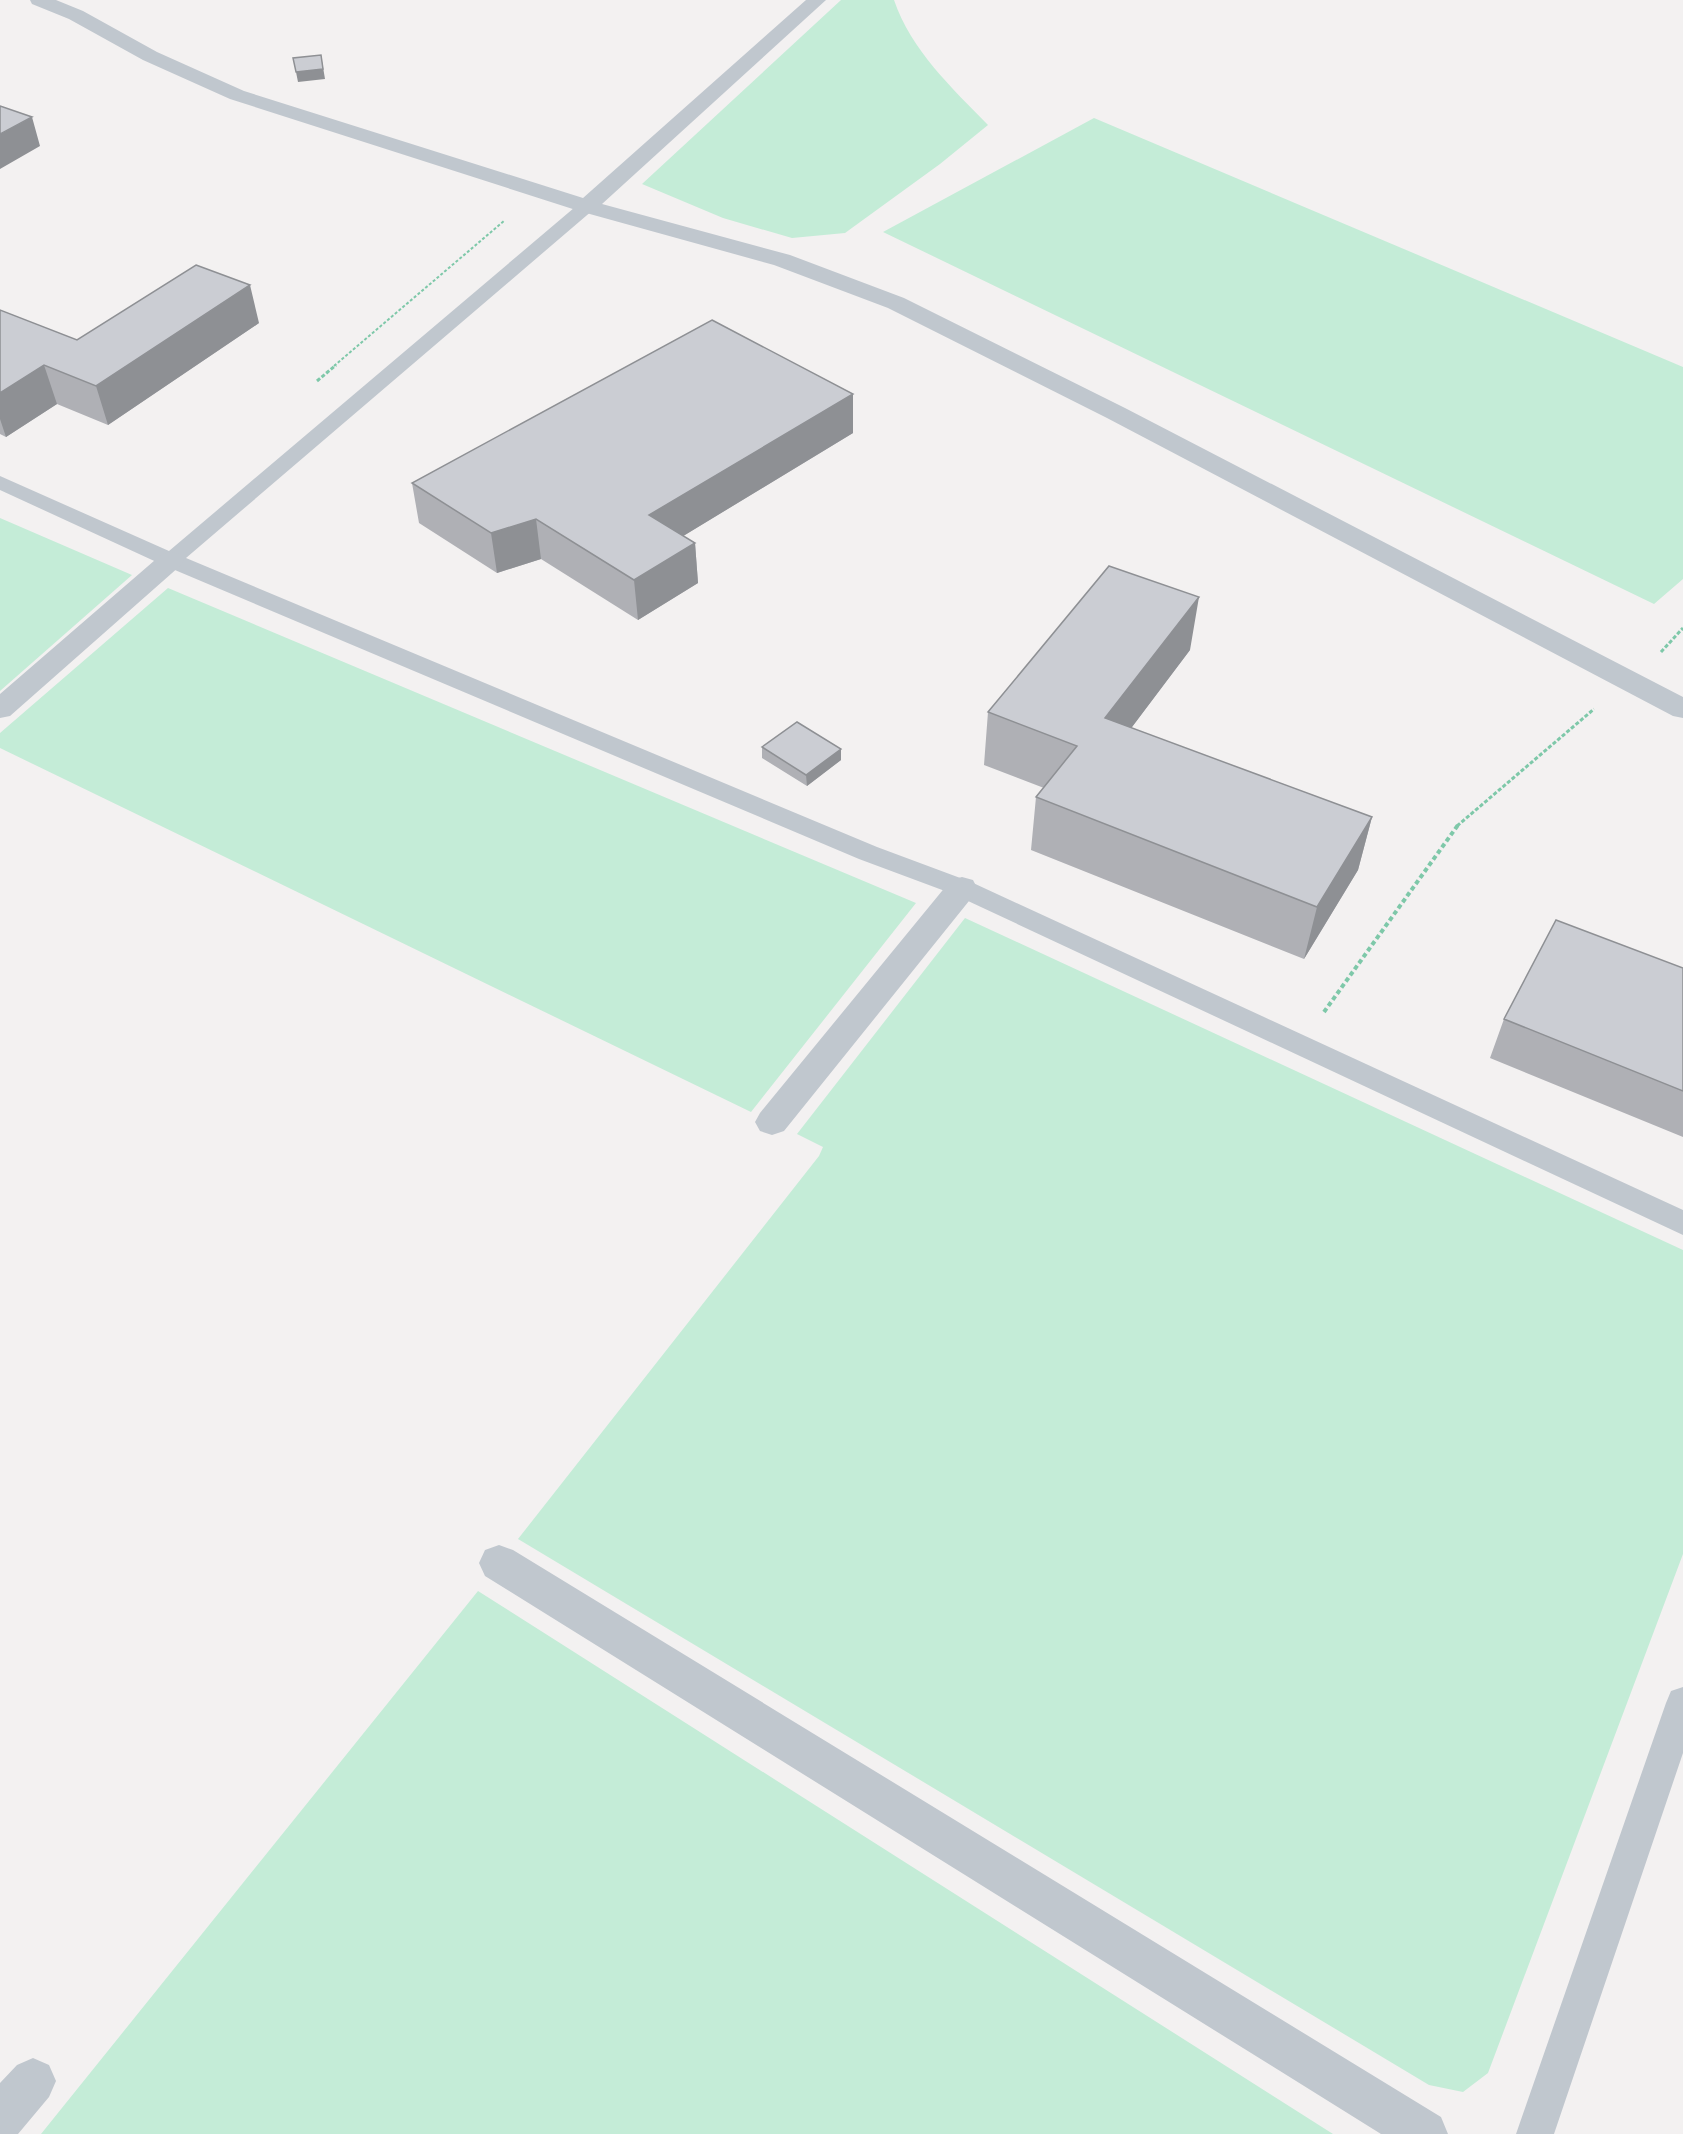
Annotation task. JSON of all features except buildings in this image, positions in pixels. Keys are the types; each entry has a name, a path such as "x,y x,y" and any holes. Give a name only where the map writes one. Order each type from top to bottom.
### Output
{"street":[{"path":"39,0 76,15 150,56 237,95 587,206 782,260 896,303 1126,418 1683,709"},
{"path":"587,206 817,0"},
{"path":"0,710 171,560"},
{"path":"772,1122 962,888"},
{"path":"499,1563 1424,2134"},
{"path":"0,2119 33,2081"}],"lane":[{"path":"171,560 587,206"},
{"path":"0,482 171,560 868,853 962,888 1683,1222"},
{"path":"1535,2134 1683,1703"}],"path":[{"path":"316,383 539,191"},
{"path":"1300,1045 1458,825 1630,682 1683,628"}],"green space":[{"path":"841,0 894,0 901,18 922,52 988,125 940,164 845,233 792,238 723,218 642,184"},
{"path":"1094,118 1683,367 1683,579 1654,604 883,232"},
{"path":"0,518 132,575 0,691"},
{"path":"168,588 916,903 751,1112 0,748 0,733"},
{"path":"965,918 1683,1250 1683,1554 1488,2073 1463,2092 1429,2085 518,1539 819,1156 823,1147 797,1134"},
{"path":"478,1591 1333,2134 41,2134"}]}
